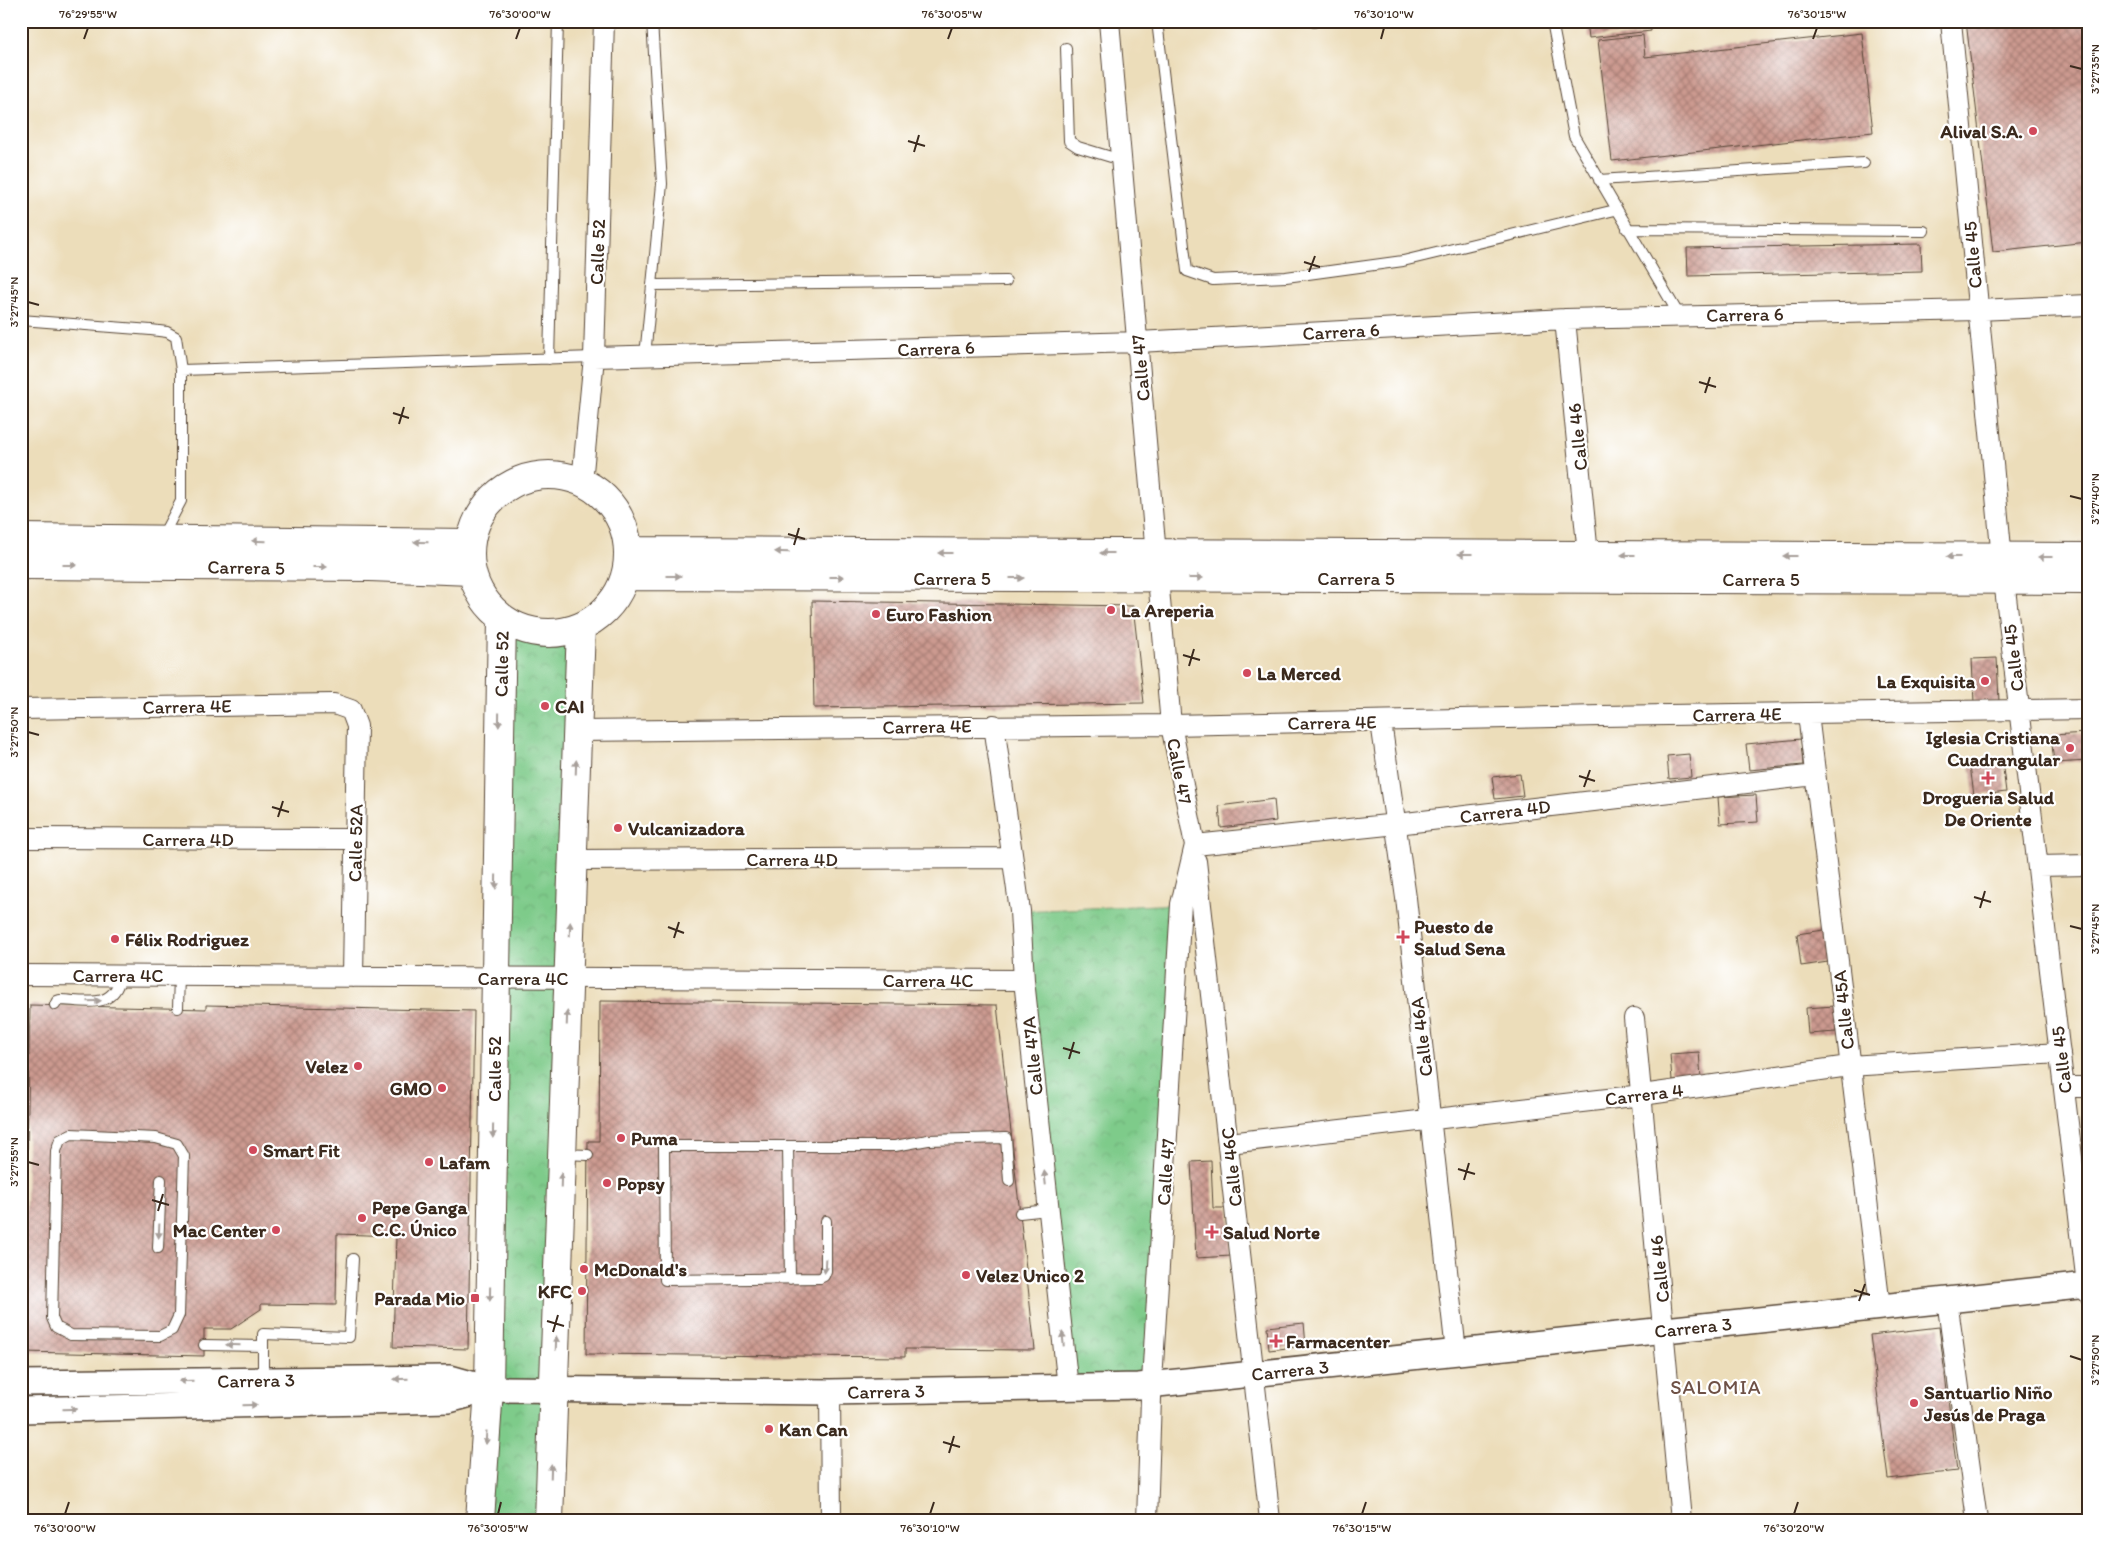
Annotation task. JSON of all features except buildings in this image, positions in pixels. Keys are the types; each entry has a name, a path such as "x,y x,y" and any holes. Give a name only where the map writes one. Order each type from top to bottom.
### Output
{"main road":[{"path":"550,475 582,482 597,491 614,510 626,534 627,564 618,592 609,606 596,618 581,627 561,632 540,633 521,628 502,618 488,605 478,589 471,571 470,543 481,512 491,500 518,481 550,475"},
{"name":"Carrera 5","path":"21,538 160,553 370,567 471,571"},
{"name":"Carrera 5","path":"21,565 160,553 470,543"},
{"name":"Carrera 5","path":"1157,565 1588,555 2002,568 2088,580"},
{"name":"Carrera 5","path":"627,564 2002,568 2088,557"},
{"name":"Calle 52","path":"480,1520 489,1389 494,977 502,618"},
{"path":"549,1520 554,1391 575,1154 568,978 581,627"}],"street":[{"name":"Calle 52","path":"582,482 594,357 604,21"},
{"name":"Calle 47","path":"1109,21 1171,726 1194,845 1181,904 1152,1385 1147,1520"},
{"name":"Calle 45","path":"1951,21 2002,568 2087,1288"},
{"name":"Carrera 6","path":"594,357 1138,342 1565,318 1978,310 2088,305"},
{"name":"Calle 46","path":"1565,318 1588,555"},
{"name":"Carrera 4E","path":"21,709 334,704 351,710"},
{"name":"Calle 52A","path":"351,710 357,726 353,977"},
{"name":"Carrera 4E","path":"577,731 1171,726 2088,710"},
{"name":"Calle 45A","path":"1808,714 1849,1066 1880,1307"},
{"name":"Calle 46A","path":"1381,722 1397,824 1456,1352"},
{"name":"Calle 47A","path":"994,726 1020,911 1024,980 1068,1388"},
{"name":"Carrera 4D","path":"1194,845 1397,824 1815,775"},
{"name":"Carrera 4D","path":"21,838 355,839"},
{"name":"Calle 46C","path":"1194,845 1270,1520"},
{"name":"Carrera 4D","path":"572,860 1012,858"},
{"path":"2038,866 2088,865"},
{"name":"Carrera 4C","path":"21,975 1024,980"},
{"name":"Calle 46","path":"1634,1018 1665,1330 1681,1520"},
{"name":"Carrera 4","path":"1229,1143 1431,1118 1642,1095 1849,1066 2060,1053"},
{"path":"2064,1086 2088,1087"},
{"name":"Carrera 3","path":"21,1383 450,1378 489,1389 830,1392 1152,1385 1947,1300 2087,1288"},
{"path":"1947,1300 1977,1520"},
{"name":"Carrera 3","path":"21,1410 449,1400 489,1389"},
{"path":"830,1392 831,1520"}],"lane":[{"path":"549,359 558,21"},
{"path":"645,356 662,184 652,21"},
{"path":"1157,21 1187,271 1213,280 1286,277 1403,261 1616,210"},
{"path":"1552,21 1574,136 1679,315"},
{"path":"1066,48 1069,140 1078,148 1121,160"},
{"path":"1599,180 1864,163"},
{"path":"1627,229 1924,231"},
{"path":"652,285 1006,281"},
{"path":"21,320 167,332 176,337 181,370 181,501 160,553"},
{"path":"181,370 594,357"},
{"path":"55,1006 57,1001 60,1000 101,1002 112,996 119,987 121,975"},
{"path":"178,1008 179,976"},
{"path":"71,1134 156,1138 177,1144 184,1156 185,1179 179,1315 172,1330 160,1336 71,1335 56,1327 52,1318 53,1244 56,1151 60,1140 71,1134"},
{"path":"826,1221 824,1276 790,1279 665,1280 664,1146 895,1146 928,1140 1006,1138 1009,1181"},
{"path":"788,1146 790,1279"},
{"path":"158,1248 161,1180"},
{"path":"1020,1213 1048,1210"},
{"path":"262,1380 263,1334 349,1337 353,1259"},
{"path":"204,1345 263,1346"}],"green space":[{"path":"502,618 540,631 560,631 581,627 549,1520 480,1520"},
{"path":"1181,904 1152,1385 1068,1388 1020,911"}],"place":[{"name":"Alival S.A.","path":"2033,131"},
{"name":"La Areperia","path":"1111,610"},
{"name":"Euro Fashion","path":"876,614"},
{"name":"La Merced","path":"1247,673"},
{"name":"La Exquisita","path":"1985,681"},
{"name":"CAI","path":"545,706"},
{"name":"Iglesia Cristiana Cuadrangular","path":"2070,748"},
{"name":"Drogueria Salud De Oriente","path":"1988,778"},
{"name":"Vulcanizadora","path":"618,828"},
{"name":"Puesto de Salud Sena","path":"1403,937"},
{"name":"Félix Rodriguez","path":"115,939"},
{"name":"Velez","path":"358,1066"},
{"name":"GMO","path":"442,1088"},
{"name":"Puma","path":"621,1138"},
{"name":"Smart Fit","path":"253,1150"},
{"name":"Lafam","path":"429,1162"},
{"name":"Popsy","path":"607,1183"},
{"name":"Pepe Ganga C.C. Único","path":"362,1218"},
{"name":"Mac Center","path":"276,1230"},
{"name":"Salud Norte","path":"1212,1232"},
{"name":"McDonald's","path":"584,1269"},
{"name":"Velez Unico 2","path":"966,1275"},
{"name":"KFC","path":"582,1291"},
{"name":"Parada Mio","path":"475,1298"},
{"name":"Farmacenter","path":"1276,1341"},
{"name":"Santuarlio Niño Jesús de Praga","path":"1914,1403"},
{"name":"Kan Can","path":"769,1429"}],"district":[{"name":"SALOMIA","path":"1716,1387"}]}
